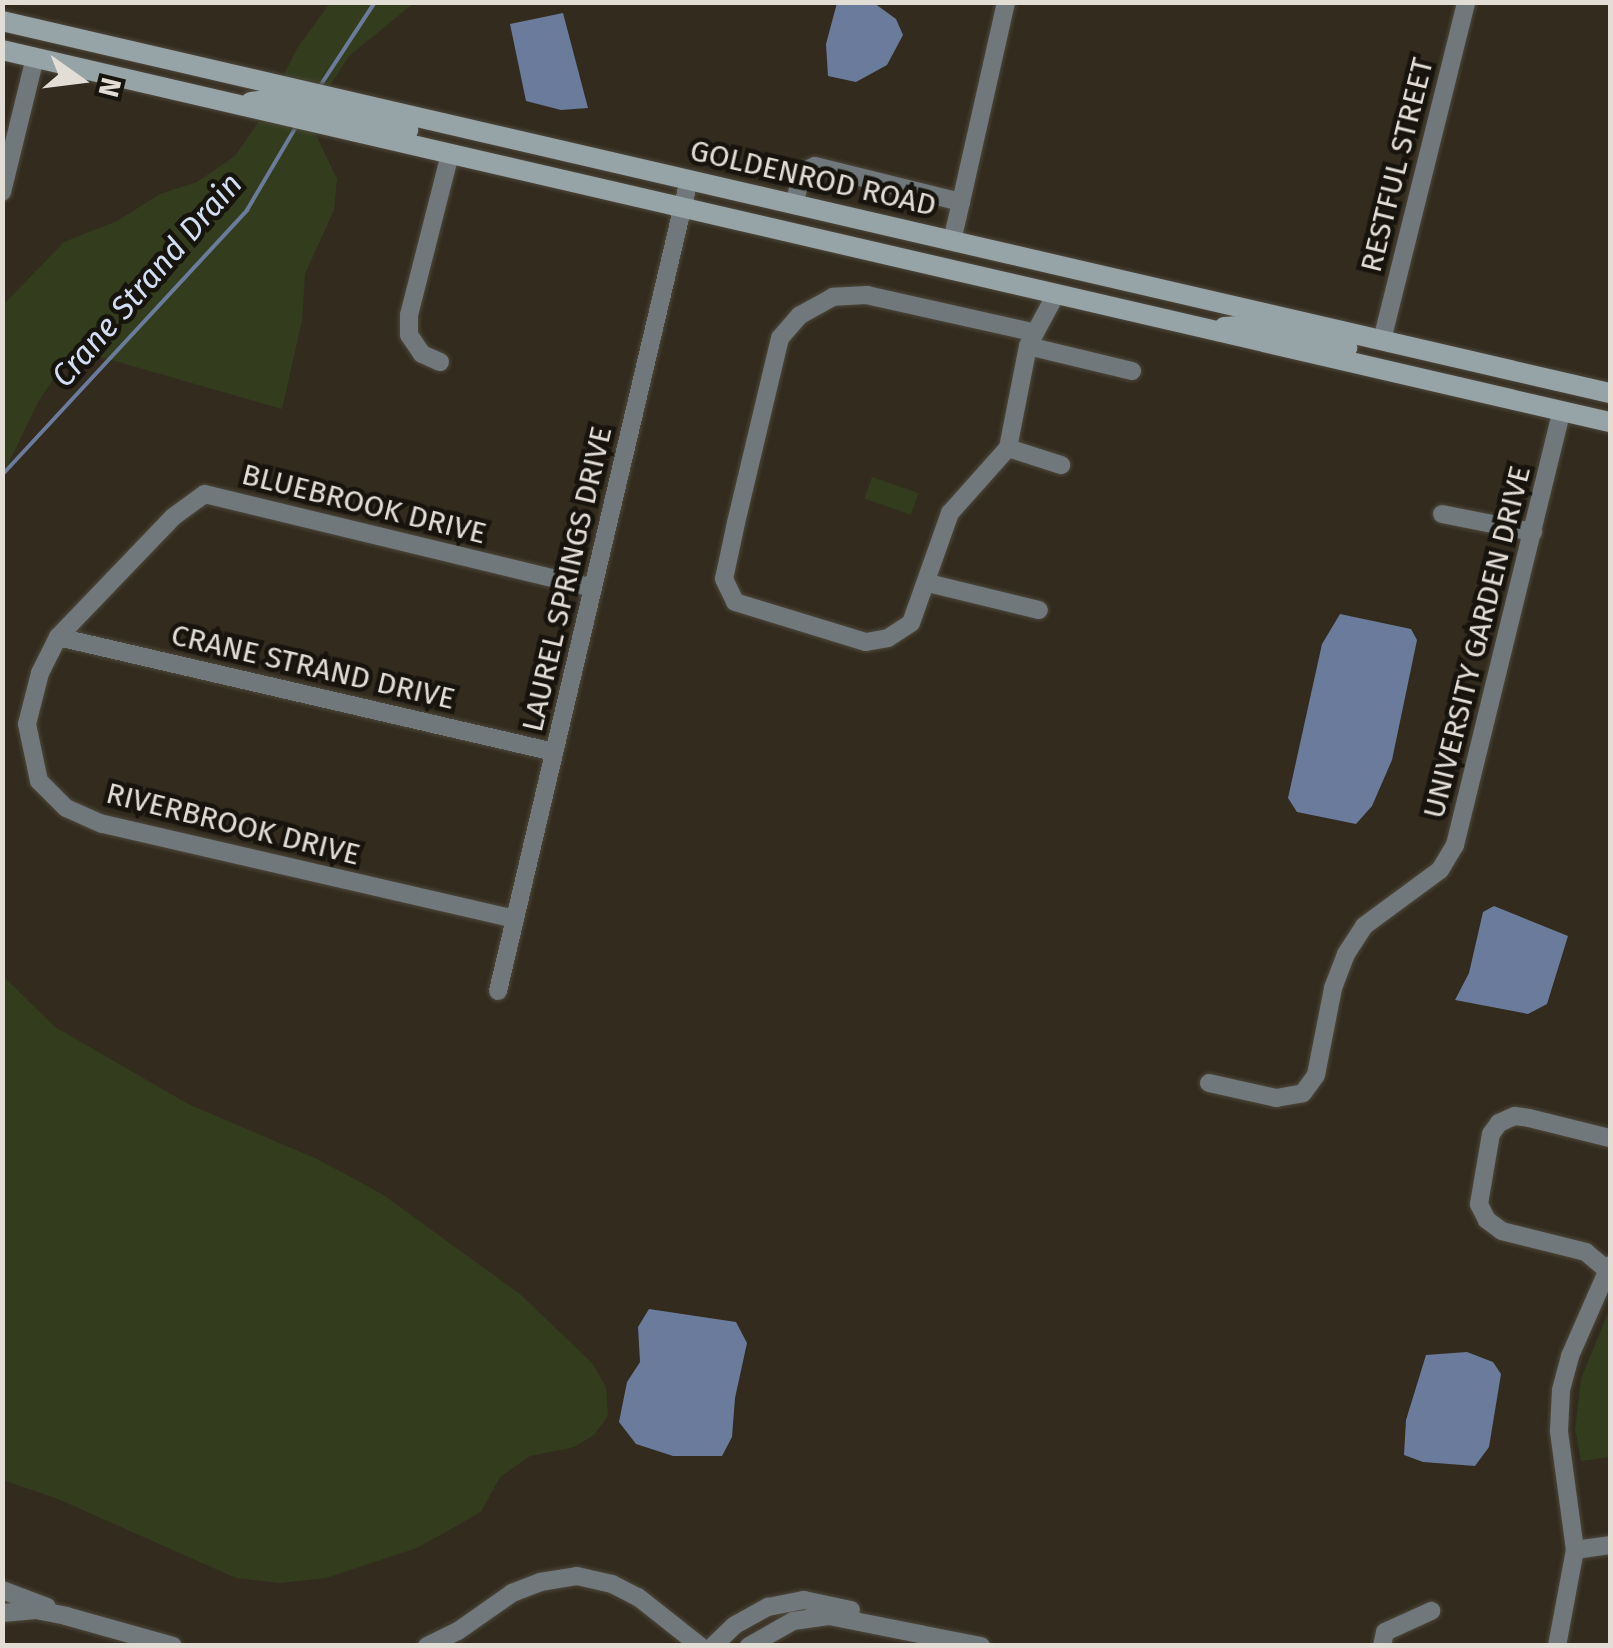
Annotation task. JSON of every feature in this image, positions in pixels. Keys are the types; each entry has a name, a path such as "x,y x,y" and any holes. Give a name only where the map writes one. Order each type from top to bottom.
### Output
{"main road":[{"name":"GOLDENROD ROAD","path":"2,21 286,101 352,116 462,127 1610,393"},
{"path":"2,35 42,44 62,35"},
{"name":"GOLDENROD ROAD","path":"2,50 233,104 286,101 352,116 450,154 1610,422"},
{"path":"450,154 477,144 642,169"},
{"path":"1056,294 1080,282 1193,309 1229,306"},
{"path":"1202,329 1251,325 1360,351 1382,340"},
{"path":"1562,412 1588,403 1610,408"}],"street":[{"path":"952,241 1006,2"},
{"name":"RESTFUL STREET","path":"1382,340 1466,2"},
{"path":"2,192 35,58"},
{"path":"440,362 422,354 410,335 409,315 450,154"},
{"path":"794,204 802,172 815,166 961,202"},
{"name":"LAUREL SPRINGS DRIVE","path":"498,990 689,180"},
{"path":"1056,294 1030,339 1008,448 950,513 911,623 873,643 743,606 730,596 724,579 780,338 787,326 816,304 854,294 1003,325 1030,339 1132,370"},
{"name":"UNIVERSITY GARDEN DRIVE","path":"1209,1083 1276,1098 1303,1092 1316,1075 1332,988 1346,954 1364,926 1429,879 1448,858 1464,816 1562,412"},
{"path":"1008,448 1061,465"},
{"name":"BLUEBROOK DRIVE","path":"58,637 173,517 205,494 593,588"},
{"path":"1442,514 1532,532"},
{"path":"928,584 1038,610"},
{"name":"CRANE STRAND DRIVE","path":"58,637 554,752"},
{"name":"RIVERBROOK DRIVE","path":"58,637 40,673 27,724 39,781 66,808 102,824 515,918"},
{"path":"1557,1646 1575,1550 1559,1431 1561,1390 1570,1356 1608,1267 1586,1252 1502,1231 1487,1220 1479,1204 1491,1134 1499,1123 1515,1116 1610,1138"},
{"path":"1575,1550 1610,1545"},
{"path":"427,1646 458,1631 512,1592 576,1576 612,1584 638,1596 700,1646"},
{"path":"2,1590 66,1616"},
{"path":"713,1646 736,1625 768,1607 804,1600 840,1606 878,1623"},
{"path":"2,1614 36,1610 173,1646"},
{"path":"1382,1646 1385,1632 1431,1611"},
{"path":"750,1646 793,1621 829,1616 970,1644"}],"green space":[{"path":"330,3 414,3 349,56 325,93 282,78 298,47"},
{"path":"270,105 308,118 337,179 334,210 305,274 302,321 282,409 101,357 64,363 38,402 3,475 4,304 64,242 117,221 160,194 197,182 235,156"},
{"path":"872,477 918,493 911,515 865,499"},
{"path":"2,975 55,1027 188,1104 317,1159 382,1194 521,1295 592,1363 606,1387 608,1416 594,1435 574,1447 530,1456 500,1477 481,1512 417,1548 326,1578 280,1583 236,1578 58,1499 3,1480"},
{"path":"1610,1308 1610,1457 1581,1461 1575,1429 1581,1379"}],"water":[{"path":"837,3 874,3 896,19 903,35 887,65 856,82 828,76 826,44"},
{"path":"563,13 588,108 561,110 526,101 510,24"},
{"path":"1340,614 1411,629 1417,640 1392,760 1372,806 1356,824 1297,812 1288,798 1322,644"},
{"path":"1494,906 1568,936 1547,1004 1528,1014 1455,1000 1469,973 1483,912"},
{"path":"649,1309 736,1322 747,1343 735,1398 732,1437 722,1456 673,1456 636,1444 619,1422 627,1382 640,1362 638,1327"},
{"path":"1467,1352 1493,1362 1501,1374 1489,1447 1475,1466 1423,1462 1404,1455 1406,1420 1426,1355"}],"waterway":[{"name":"Crane Strand Drain","path":"320,86 375,2"},
{"name":"Crane Strand Drain","path":"2,475 247,210 297,125"}]}
